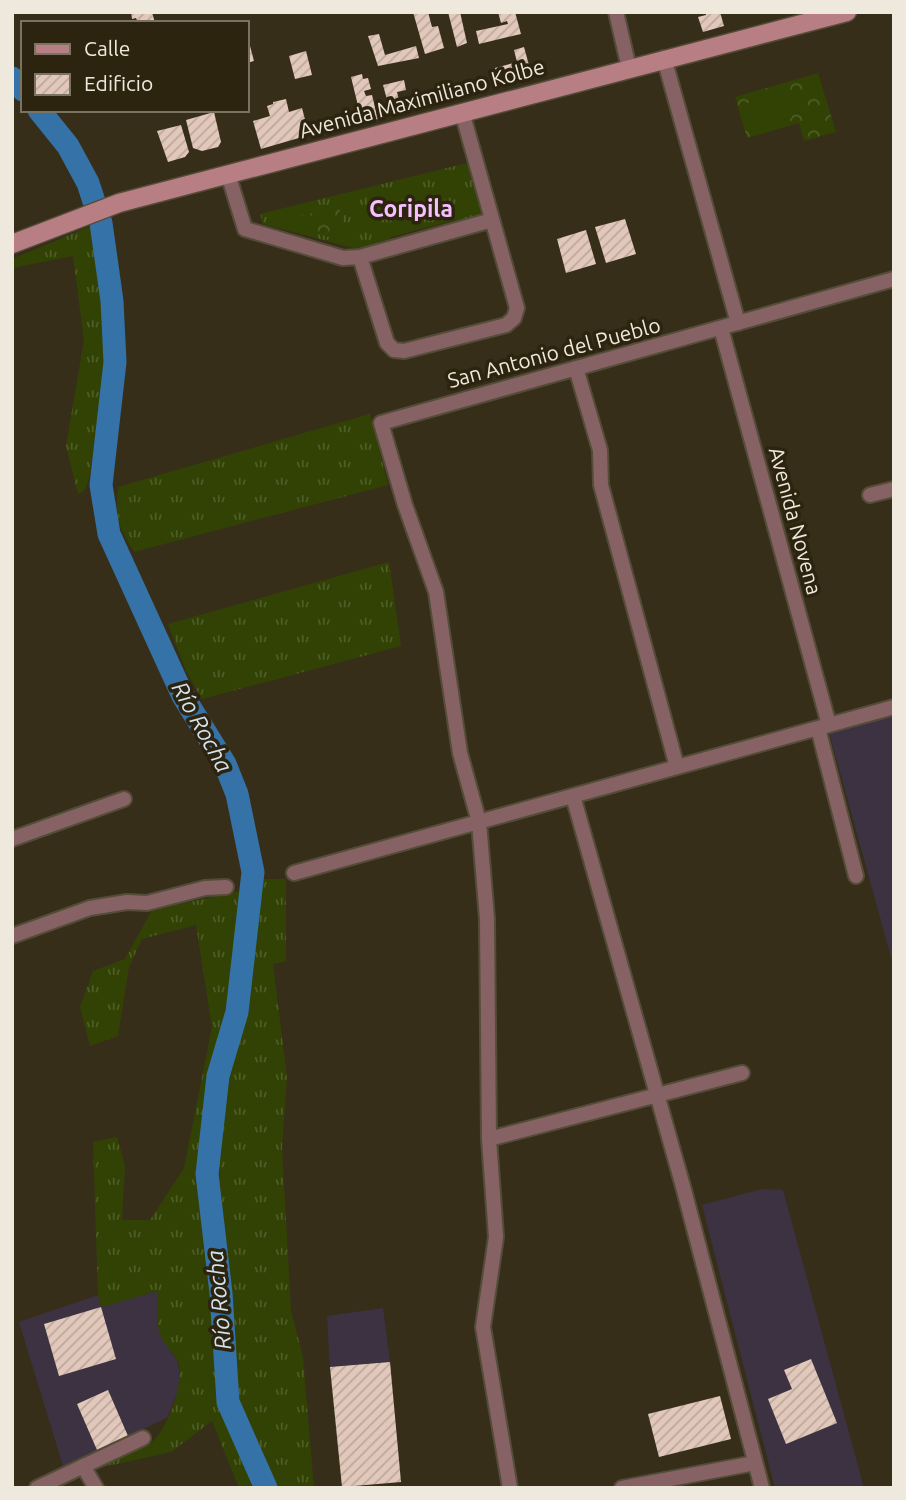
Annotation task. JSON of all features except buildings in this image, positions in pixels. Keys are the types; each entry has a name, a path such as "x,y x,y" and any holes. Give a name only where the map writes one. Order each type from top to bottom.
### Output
{"main road":[{"name":"Avenida Maximiliano Kolbe","path":"12,244 119,203 847,12"}],"street":[{"path":"616,12 629,68"},
{"path":"664,58 738,323"},
{"path":"360,257 387,343 394,350 404,351 506,325 514,318 517,308 461,112"},
{"path":"228,174 245,229 343,258 360,257 492,220"},
{"name":"San Antonio del Pueblo","path":"479,822 460,753 436,592 405,505 381,422 894,279"},
{"name":"Avenida Novena","path":"721,328 823,726 856,876"},
{"path":"576,368 600,450 601,485 677,767"},
{"path":"870,495 894,489"},
{"path":"294,873 894,707"},
{"path":"573,796 657,1095 762,1488"},
{"path":"12,839 124,799"},
{"path":"479,822 487,919 489,1139 496,1237 484,1327 510,1488"},
{"path":"12,936 90,908 127,902 147,903 205,888 226,887"},
{"path":"489,1139 742,1073"},
{"path":"37,1488 144,1438"},
{"path":"622,1488 755,1463"},
{"path":"83,1466 96,1488"}],"shaded area":[{"path":"894,715 894,968 829,732"},
{"path":"762,1189 783,1190 864,1488 775,1488 702,1205"},
{"path":"158,1291 158,1326 162,1339 177,1360 180,1373 178,1390 167,1418 63,1466 19,1322 98,1295 101,1307"},
{"path":"383,1308 390,1362 330,1367 327,1316"}],"green space":[{"path":"818,73 836,132 804,141 799,123 747,138 735,97"},
{"path":"785,93 792,118 754,128 747,103"},
{"path":"467,163 482,217 461,223 455,220 391,237 386,244 361,250 263,224 260,214"},
{"path":"339,207 350,243 298,228 296,217"},
{"path":"91,226 97,251 107,361 89,479 84,491 78,494 66,446 84,340 73,256 12,268 12,259"},
{"path":"370,414 388,485 134,552 124,535 117,507 118,487"},
{"path":"389,562 401,646 202,699 187,673 168,624"},
{"path":"259,879 286,879 286,961 273,964 287,1078 282,1147 291,1311 303,1357 314,1488 272,1488 234,1397 215,1176 222,1079 242,1021"},
{"path":"240,891 224,1027 210,1069 199,1170 221,1406 257,1488 239,1488 212,1421 171,1452 99,1468 135,1452 159,1435 174,1404 179,1380 178,1361 164,1342 158,1328 158,1291 101,1307 98,1295 93,1142 117,1137 125,1166 122,1220 150,1220 184,1168 212,1027 196,925 142,939 129,967 118,1036 90,1046 80,1007 93,971 125,959 152,910"}],"waterway":[{"name":"Río Rocha","path":"12,78 21,88"},
{"name":"Río Rocha","path":"41,112 68,146 88,183 101,223 112,301 115,362 101,485 109,534 183,696 225,764 237,794 253,872 237,1012 218,1076 207,1174 221,1293 228,1402 266,1488"}],"district":[{"name":"Coripila","path":"411,209"}]}
